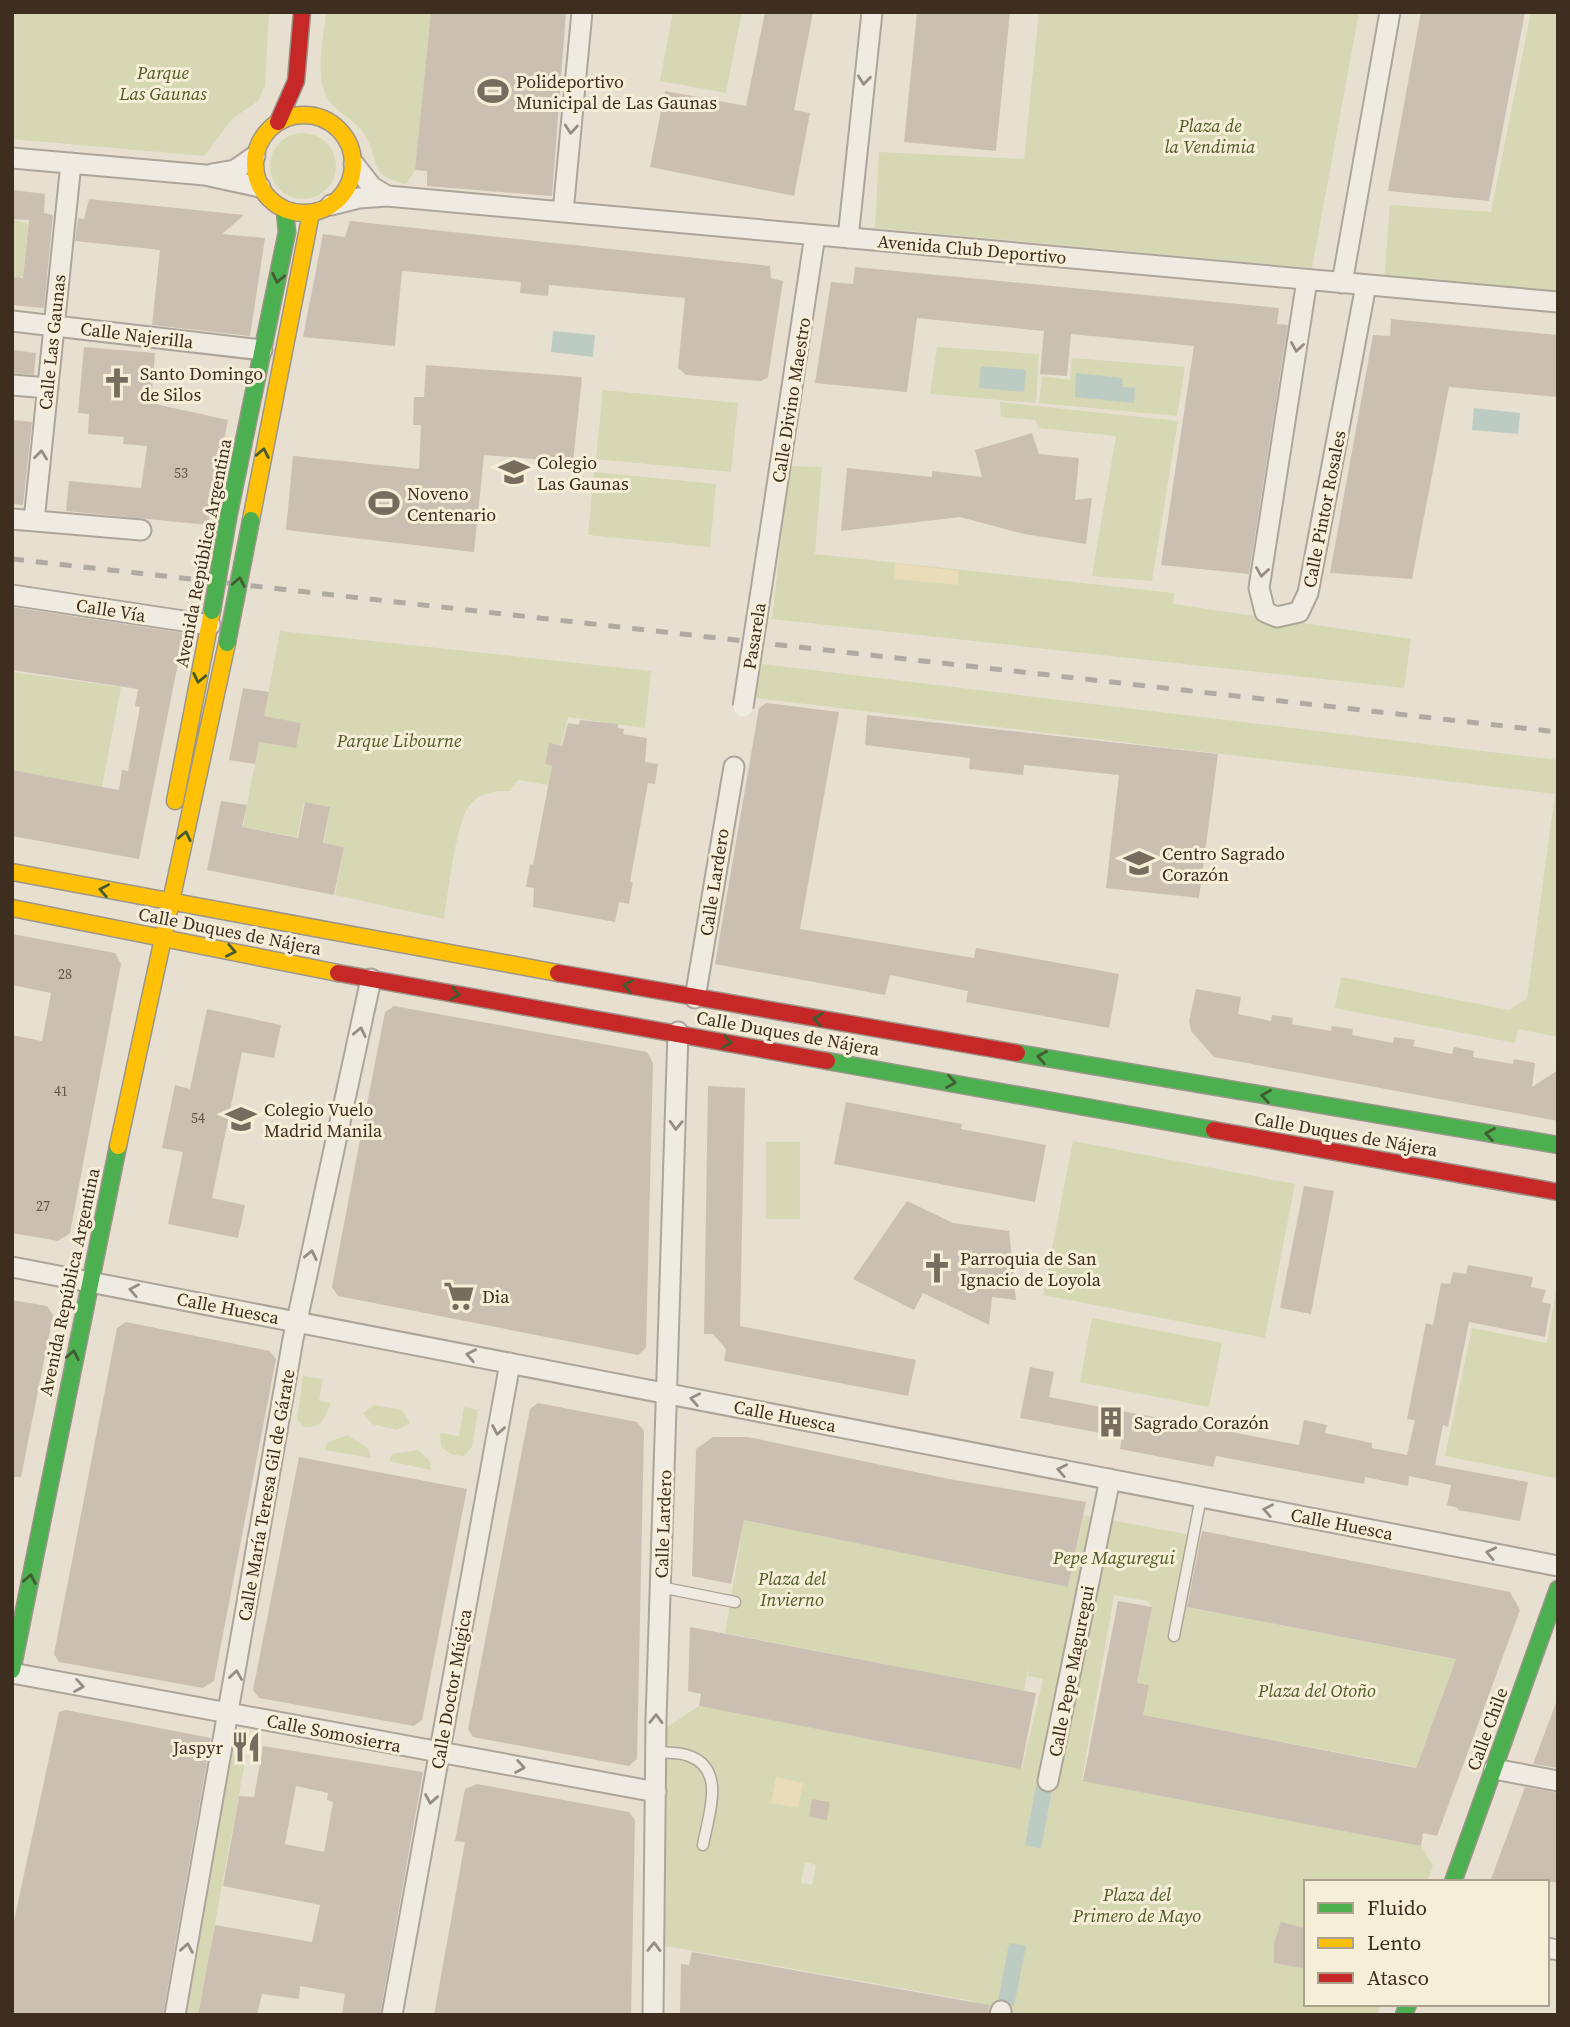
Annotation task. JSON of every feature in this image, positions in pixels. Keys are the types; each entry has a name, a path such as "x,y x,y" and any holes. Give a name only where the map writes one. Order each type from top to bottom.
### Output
{"main road":[{"path":"278,122 300,115 317,116 332,122 344,134 352,148 354,164 344,195 331,205 311,214 285,211 270,201 260,187 255,172 255,156 261,140 278,122 296,81 302,12"},
{"path":"298,66 304,99 317,116"},
{"name":"Avenida República Argentina","path":"171,903 165,855 228,518 287,232 285,211"},
{"name":"Avenida República Argentina","path":"12,1671 88,1281 227,643 311,214"},
{"name":"Calle Duques de Nájera","path":"12,872 695,998 1558,1145"},
{"name":"Calle Duques de Nájera","path":"12,908 371,979 1558,1192"},
{"name":"Calle Chile","path":"1454,1880 1558,1590"}],"street":[{"path":"563,212 582,12"},
{"path":"848,238 872,12"},
{"path":"1342,283 1390,12"},
{"path":"205,175 235,170 255,156"},
{"path":"12,158 205,175 260,187"},
{"name":"Calle Las Gaunas","path":"34,521 71,163"},
{"path":"354,164 373,187 387,196"},
{"name":"Avenida Club Deportivo","path":"331,205 359,198 387,196 1558,302"},
{"name":"Calle Divino Maestro","path":"765,565 816,235"},
{"name":"Calle Pintor Rosales","path":"1307,280 1259,588 1265,612 1277,617 1299,612 1308,593 1366,285"},
{"name":"Calle Najerilla","path":"12,321 262,350"},
{"path":"12,385 48,388"},
{"path":"12,519 142,530"},
{"name":"Pasarela","path":"743,707 765,565"},
{"name":"Calle Vía","path":"12,596 211,618"},
{"name":"Calle Lardero","path":"695,998 734,766"},
{"name":"Calle María Teresa Gil de Gárate","path":"175,2015 297,1321 371,979"},
{"name":"Calle Lardero","path":"653,2015 660,1587 678,1032"},
{"name":"Calle Huesca","path":"12,1267 1558,1566"},
{"name":"Calle Doctor Múgica","path":"392,2015 510,1363"},
{"name":"Calle Pepe Maguregui","path":"1048,1781 1110,1479"},
{"name":"Calle Somosierra","path":"12,1671 656,1792"},
{"path":"1494,1769 1558,1782"}],"lane":[{"path":"1174,1636 1201,1497"},
{"path":"660,1587 735,1602"},
{"path":"656,1752 689,1755 705,1765 714,1784 702,1845"}],"green space":[{"name":"Parque Las Gaunas","path":"12,12 269,12 265,86 258,101 232,119 204,156 12,139"},
{"path":"326,12 431,12 415,170 406,184 380,172 362,130 330,102 325,93 321,58"},
{"path":"673,12 742,12 726,93 660,81"},
{"name":"Plaza de la Vendimia","path":"1039,12 1359,12 1312,268 875,228 879,152 1024,159"},
{"path":"1531,12 1558,12 1558,295 1384,282 1390,205 1491,212"},
{"path":"297,133 309,133 321,138 331,148 336,166 334,179 321,194 309,199 297,199 285,194 275,184 270,172 270,160 275,148 285,138"},
{"path":"12,219 28,224 23,275 19,278 12,277"},
{"path":"937,347 1039,354 1036,403 930,394"},
{"path":"1072,358 1185,367 1177,416 1039,403 1042,376 1070,380"},
{"path":"603,390 738,403 731,472 596,459"},
{"path":"1000,402 1178,421 1152,581 1092,576 1116,436 1039,428 1035,420 1001,417"},
{"path":"789,466 822,467 815,554 1174,593 1173,604 1411,639 1404,688 772,619"},
{"path":"594,472 716,484 710,547 588,535"},
{"name":"Parque Libourne","path":"280,631 651,671 645,728 568,717 561,745 549,744 545,764 552,766 548,785 518,780 510,791 478,797 465,813 461,826 444,919 335,895 344,847 324,843 330,807 304,802 297,837 243,827 259,742 295,748 301,723 264,716"},
{"path":"762,664 1558,760 1558,1037 1518,1029 1515,1043 1335,1008 1341,977 1509,1010 1527,999 1555,794 756,698"},
{"path":"12,672 121,687 102,787 12,770"},
{"path":"1073,1141 1295,1184 1265,1338 1043,1295"},
{"path":"766,1142 800,1142 800,1219 766,1219"},
{"path":"1558,1279 1556,1478 1445,1456 1472,1328 1547,1343"},
{"path":"1092,1318 1222,1343 1209,1407 1080,1382"},
{"path":"303,1376 323,1379 319,1401 330,1403 321,1421 309,1427 303,1427 297,1419"},
{"path":"374,1405 402,1410 410,1423 397,1430 372,1424 363,1413"},
{"path":"464,1407 478,1410 472,1447 464,1456 453,1455 441,1447 440,1433 459,1436"},
{"path":"347,1435 369,1449 371,1458 325,1450 327,1443"},
{"path":"418,1450 429,1460 431,1470 389,1461 392,1454"},
{"path":"1084,1515 1201,1537 1186,1607 1456,1659 1416,1767 1130,1713 1149,1685 1137,1683 1152,1607 1147,1601 1114,1595 1082,1780 1421,1846 1433,1866 1428,1880 1304,1880 1304,1928 1281,1923 1274,1943 1274,1963 1304,1969 1304,2006 1380,2006 1377,2015 971,2015 973,2001 665,1946 667,1727 699,1706 1022,1769 1043,1679 1028,1676 1029,1664 1024,1691 725,1633 744,1520 1068,1587","holes":["812,1799 830,1802 827,1819 809,1817","805,1862 816,1865 812,1885 801,1883"]},
{"path":"215,1751 246,1756 198,2015 164,2015"}],"sand":[{"path":"895,563 959,571 958,585 894,579"},
{"path":"776,1777 803,1783 798,1808 771,1803"}],"shaded area":[{"path":"553,331 595,335 593,357 551,352"},
{"path":"981,366 1026,370 1024,392 979,388"},
{"path":"1076,373 1122,378 1123,387 1135,388 1134,403 1075,397"},
{"path":"1474,408 1520,413 1518,434 1472,430"},
{"path":"1036,1786 1052,1790 1041,1849 1025,1845"},
{"path":"1009,1943 1026,1946 1014,2006 998,2002"}],"building":[{"name":"Polideportivo Municipal de Las Gaunas","path":"431,12 566,12 552,196 427,186 427,171 415,170"},
{"path":"765,12 813,12 794,110 810,113 794,196 650,167 665,91 746,106"},
{"path":"917,12 1010,12 996,151 904,142"},
{"path":"1421,12 1525,12 1489,201 1388,191"},
{"path":"12,190 45,194 44,213 53,215 44,308 12,305 12,277 23,278 29,220 12,219"},
{"path":"89,199 244,215 222,234 265,238 250,336 152,325 160,250 75,241 78,218 84,219"},
{"path":"350,221 770,266 771,278 783,281 768,377 761,381 686,375 678,368 685,298 549,285 548,296 520,293 521,282 402,271 395,346 303,337 323,234 345,237"},
{"path":"855,267 1279,308 1277,324 1288,325 1249,574 1161,565 1194,346 1071,334 1067,376 1040,374 1044,331 917,318 907,392 815,383 831,282 853,284"},
{"path":"1391,319 1558,335 1558,397 1449,387 1412,579 1330,573 1373,335 1390,336"},
{"path":"84,347 155,353 151,403 228,420 208,525 66,511 69,481 141,488 147,446 123,444 124,437 88,434 89,414 78,413"},
{"path":"12,350 36,353 34,375 12,373"},
{"path":"426,365 582,377 573,462 484,455 474,552 286,530 293,456 419,469 421,425 413,425 414,397 424,397"},
{"path":"12,420 32,422 23,505 12,504"},
{"path":"1032,433 1039,454 1079,458 1075,500 1092,498 1086,544 1024,534 960,517 841,531 847,468 932,477 932,471 982,477 975,450"},
{"path":"12,607 184,633 139,859 12,836 12,770 119,790 122,770 128,771 140,707 135,706 138,689 12,670"},
{"path":"243,688 269,692 264,716 301,723 296,748 259,742 255,764 229,760"},
{"path":"766,703 839,712 800,929 974,958 976,948 1119,974 1109,1028 966,1002 968,991 890,975 885,995 715,964 759,708"},
{"path":"867,715 1218,754 1199,898 1106,888 1119,775 1024,765 1023,775 969,769 970,758 865,745"},
{"path":"580,720 618,724 618,728 624,729 623,734 647,738 645,762 658,764 655,784 648,783 630,882 633,882 629,904 619,902 615,922 533,907 534,888 526,887 530,864 533,865 552,766 545,764 549,743 562,746 568,723 579,725"},
{"path":"221,801 247,805 242,827 298,838 305,802 330,807 323,843 344,847 334,895 207,870"},
{"path":"12,934 115,953 121,964 70,1233 58,1241 12,1233 12,1035 42,1041 51,993 12,985"},
{"path":"1196,989 1241,997 1238,1014 1271,1021 1272,1015 1293,1018 1292,1024 1331,1031 1332,1026 1353,1029 1352,1035 1393,1043 1394,1037 1415,1040 1413,1046 1452,1054 1454,1047 1474,1051 1473,1057 1513,1064 1514,1059 1535,1063 1532,1087 1558,1070 1558,1121 1214,1057 1191,1031 1189,1021"},
{"path":"394,1006 647,1052 653,1063 646,1348 638,1355 338,1296 332,1287 358,1150 385,1012"},
{"path":"207,1009 281,1025 274,1058 242,1052 212,1198 245,1205 238,1238 168,1224 183,1152 162,1148 175,1085 190,1089"},
{"path":"708,1086 745,1088 740,1326 916,1360 908,1396 724,1361 726,1349 713,1334 704,1334"},
{"path":"846,1102 962,1124 961,1129 1046,1145 1035,1202 834,1164"},
{"path":"1304,1186 1334,1191 1311,1314 1280,1308"},
{"name":"Parroquia de San Ignacio de Loyola","path":"907,1201 953,1223 1009,1231 1016,1300 992,1297 989,1325 923,1293 914,1310 853,1279"},
{"path":"1468,1265 1533,1277 1531,1287 1546,1290 1542,1302 1551,1304 1545,1337 1469,1322 1448,1427 1443,1425 1435,1465 1528,1482 1520,1521 1458,1510 1447,1505 1451,1485 1409,1476 1408,1486 1365,1477 1364,1484 1216,1456 1213,1467 1120,1449 1122,1437 1020,1418 1030,1367 1054,1372 1049,1397 1299,1445 1304,1420 1327,1425 1325,1433 1372,1443 1372,1448 1407,1455 1415,1420 1407,1419 1426,1323 1433,1325 1441,1283 1450,1284 1453,1272 1466,1274"},
{"path":"12,1300 47,1306 53,1315 21,1477 12,1477"},
{"path":"126,1322 270,1351 276,1359 214,1681 203,1688 59,1662 54,1654 117,1328"},
{"path":"538,1403 637,1422 644,1431 637,1759 629,1766 473,1737 468,1729 530,1409"},
{"path":"713,1437 748,1437 949,1479 1086,1502 1068,1587 744,1520 731,1584 692,1576 696,1449"},
{"path":"299,1457 467,1489 422,1720 414,1726 259,1698 253,1690"},
{"path":"1202,1531 1510,1592 1520,1610 1437,1836 1423,1833 1421,1846 1083,1781 1118,1601 1152,1607 1137,1683 1149,1685 1143,1715 1416,1768 1456,1659 1187,1607"},
{"path":"690,1627 1036,1693 1021,1769 699,1706 701,1694 688,1691"},
{"path":"1556,1703 1558,1768 1533,1764"},
{"path":"66,1710 211,1738 163,2015 12,2015 12,1930 59,1712"},
{"path":"263,1746 423,1772 380,2015 342,2015 345,1994 300,1986 299,1999 262,1994 257,2015 198,2015 215,1925 312,1942 320,1905 223,1886 239,1796 254,1797","holes":["296,1786 328,1793 327,1800 333,1802 324,1852 285,1844"]},
{"path":"477,1784 629,1812 635,1820 631,2015 434,2015 465,1842 455,1841 465,1789"},
{"path":"1525,1787 1558,1793 1558,1882 1491,1880"},
{"path":"812,1799 830,1802 827,1820 809,1817"},
{"path":"1281,1922 1304,1928 1304,1969 1274,1963 1274,1943"},
{"path":"692,1952 989,2005 988,2015 680,2015 681,1964 689,1965"}],"railway":[{"path":"12,559 1558,732"}],"traffic: fast":[{"path":"228,518 287,232 285,211"},
{"path":"212,611 228,518"},
{"path":"227,643 251,520"},
{"path":"1017,1053 1558,1145"},
{"path":"827,1061 1214,1130"},
{"path":"12,1670 118,1146"},
{"path":"1454,1880 1558,1589"},
{"path":"1404,2015 1407,2006"}],"traffic: slow":[{"path":"304,115 323,118 339,129 350,145 353,164 350,183 339,199 323,210 304,213 285,210 269,199 258,183 255,164 258,145 269,129 285,118 304,115"},
{"path":"251,520 311,213"},
{"path":"175,801 212,611"},
{"path":"118,1146 227,643"},
{"path":"12,872 558,973"},
{"path":"12,908 338,973"}],"traffic: jam":[{"path":"278,122 296,81 302,12"},
{"path":"338,973 827,1061"},
{"path":"558,973 1017,1053"},
{"path":"1214,1130 1558,1192"}],"place":[{"name":"Polideportivo Municipal de Las Gaunas","path":"493,91"},
{"name":"Santo Domingo de Silos","path":"117,383"},
{"name":"Colegio Las Gaunas","path":"514,472"},
{"name":"Noveno Centenario","path":"384,503"},
{"name":"Centro Sagrado Corazón","path":"1139,863"},
{"name":"Colegio Vuelo Madrid Manila","path":"241,1119"},
{"name":"Parroquia de San Ignacio de Loyola","path":"937,1268"},
{"name":"Dia","path":"459,1296"},
{"name":"Sagrado Corazón","path":"1111,1422"},
{"name":"Jaspyr","path":"246,1747"}],"park label":[{"name":"Pepe Maguregui","path":"1114,1557"},
{"name":"Plaza del Invierno","path":"792,1588"},
{"name":"Plaza del Otoño","path":"1317,1690"},
{"name":"Plaza del Primero de Mayo","path":"1137,1904"}]}
